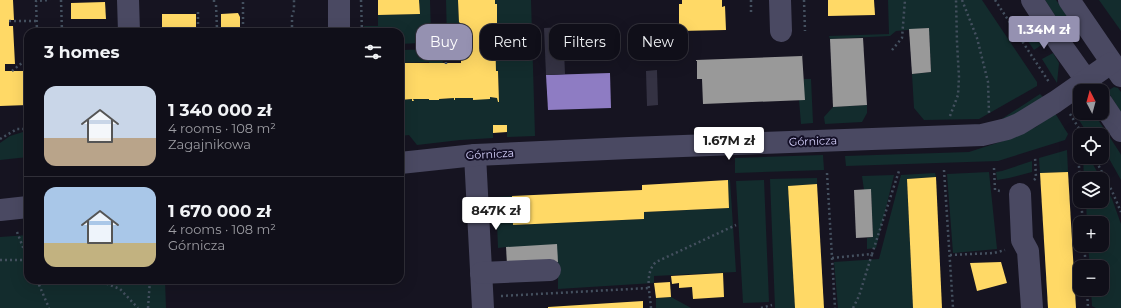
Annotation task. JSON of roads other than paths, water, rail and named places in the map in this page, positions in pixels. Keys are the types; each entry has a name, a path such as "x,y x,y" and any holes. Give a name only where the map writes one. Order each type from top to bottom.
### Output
{"street":[{"path":"128,0 129,28"},
{"path":"339,0 339,28"},
{"path":"780,0 781,31"},
{"path":"1032,0 1089,84"},
{"path":"1069,0 1116,70"},
{"name":"Górnicza","path":"1093,84 1116,70"},
{"name":"Górnicza","path":"404,163 474,155 982,135 1013,127 1060,98 1073,93"},
{"path":"1109,113 1121,131"},
{"path":"474,155 483,303"},
{"path":"1020,194 1022,240 1028,251 1032,308"},
{"path":"0,210 24,207"},
{"path":"481,273 550,270"}]}
